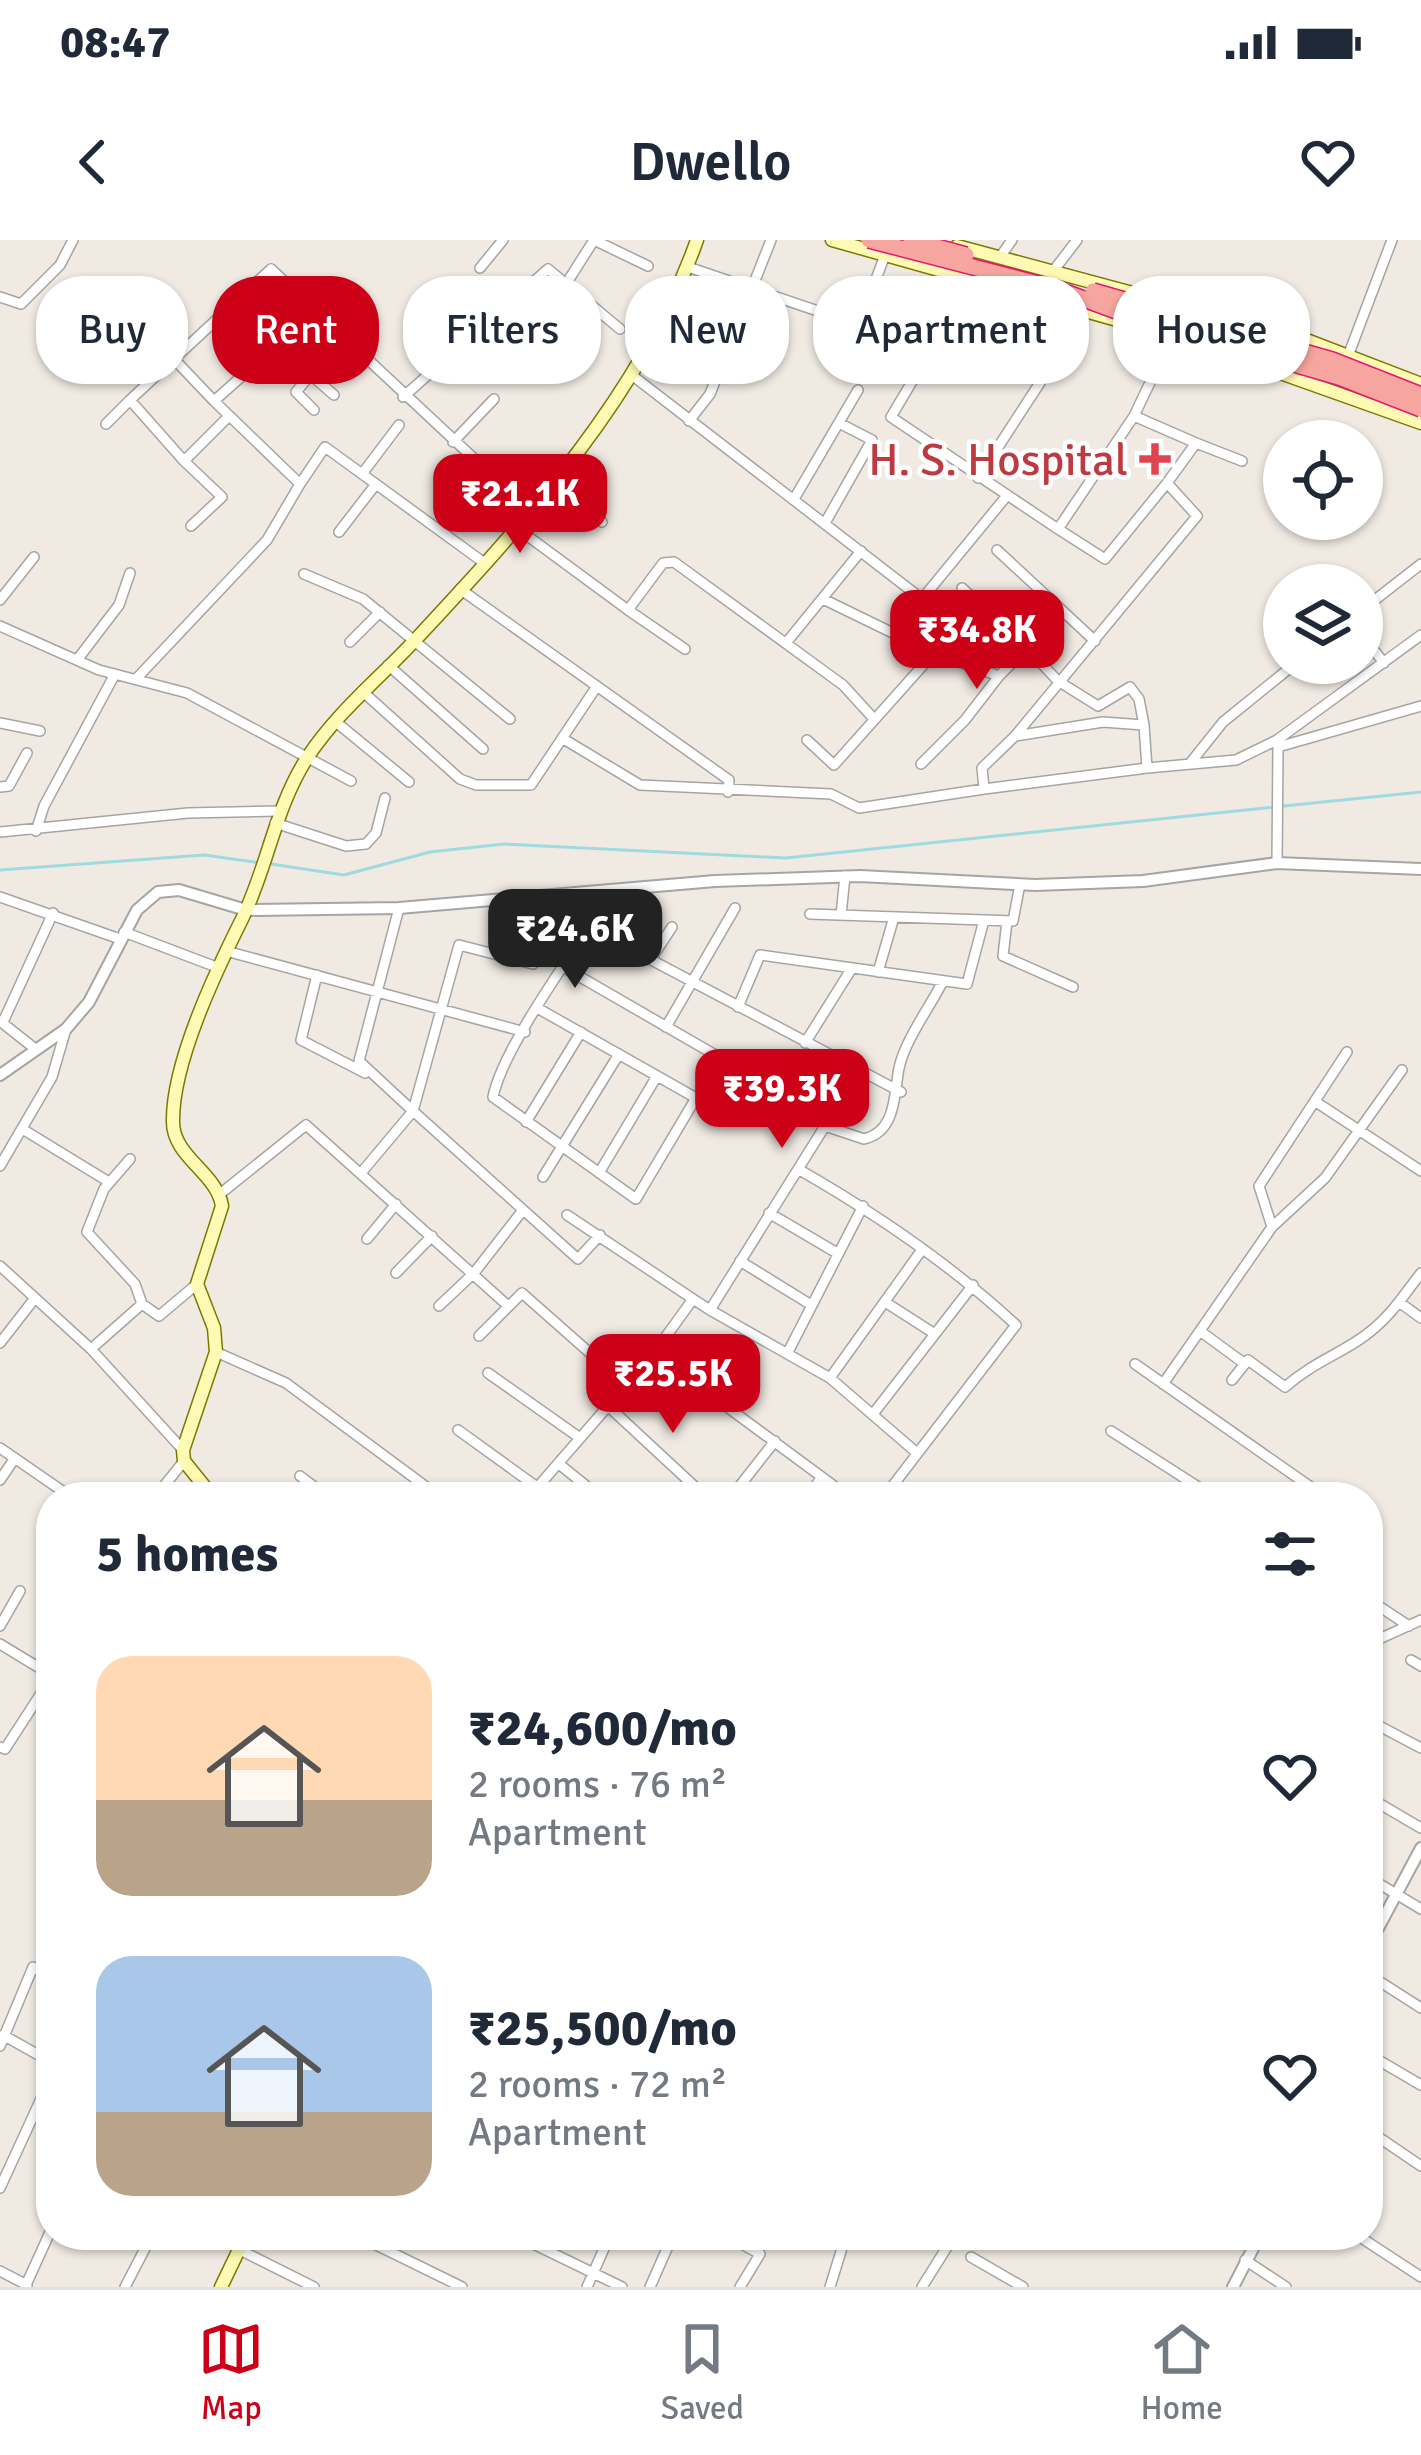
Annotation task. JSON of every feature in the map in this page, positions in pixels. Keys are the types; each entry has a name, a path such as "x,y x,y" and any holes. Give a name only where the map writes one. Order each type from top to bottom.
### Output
{"highway":[{"path":"869,240 1054,288 1138,319 1339,377 1421,409"},
{"path":"911,240 1332,360 1421,395"}],"main road":[{"path":"683,276 697,240"},
{"path":"832,240 952,276"},
{"path":"936,240 1113,286"},
{"path":"1310,344 1421,384"},
{"path":"202,1482 184,1456 216,1352 214,1328 196,1284 220,1222 220,1194 187,1155 172,1122 180,1075 275,823 309,755 514,526 627,384"},
{"path":"1310,384 1421,423"},
{"path":"221,2287 242,2251"}],"street":[{"path":"0,296 21,304 60,266 73,240"},
{"path":"480,268 502,240"},
{"path":"571,276 594,240 648,266"},
{"path":"759,276 771,240"},
{"path":"1000,257 1012,240"},
{"path":"1054,270 1077,240"},
{"path":"1348,356 1392,240"},
{"path":"877,276 885,255"},
{"path":"688,267 715,276"},
{"path":"601,313 620,329"},
{"path":"188,346 212,323"},
{"path":"379,373 528,509"},
{"path":"188,374 300,484"},
{"path":"106,424 147,384"},
{"path":"214,401 233,384"},
{"path":"302,384 296,392 314,410"},
{"path":"321,384 334,395"},
{"path":"403,397 418,384"},
{"path":"643,384 922,599 1005,498"},
{"path":"689,421 714,384"},
{"path":"911,384 891,417 1005,498 1105,559 1196,443"},
{"path":"978,478 1039,384"},
{"path":"1058,529 1134,416 1150,384"},
{"path":"794,499 858,390"},
{"path":"453,442 494,399"},
{"path":"130,400 222,496 191,526"},
{"path":"184,461 229,416"},
{"path":"1134,416 1242,461"},
{"path":"825,524 872,440 839,423"},
{"path":"362,474 399,424"},
{"path":"136,679 267,540 325,447 483,562"},
{"path":"550,483 602,522"},
{"path":"984,789 982,768 1015,736 1197,515 1167,483"},
{"path":"339,532 376,484"},
{"path":"514,526 685,650"},
{"path":"997,550 1095,640"},
{"path":"786,643 861,551"},
{"path":"0,600 34,557"},
{"path":"628,610 670,561 843,685 874,719"},
{"path":"1383,594 1421,564"},
{"path":"77,660 119,605 130,573"},
{"path":"304,574 380,612 510,719"},
{"path":"962,588 1058,681 1099,706 1130,687 1139,699 1147,769"},
{"path":"460,589 729,780 728,792"},
{"path":"823,599 934,653 999,676"},
{"path":"350,642 380,612"},
{"path":"0,626 115,674 187,693 351,781"},
{"path":"1278,743 1421,635"},
{"path":"920,764 1028,648"},
{"path":"807,740 834,765 934,653"},
{"path":"388,665 483,748"},
{"path":"36,831 115,674"},
{"path":"1191,762 1223,722 1270,684"},
{"path":"362,691 460,779 476,785 531,785 597,686"},
{"path":"562,738 640,785 831,794 859,808 1191,762 1236,760 1278,743 1421,706"},
{"path":"336,722 409,782"},
{"path":"1015,736 1103,722 1144,725"},
{"path":"0,723 40,730"},
{"path":"1277,863 1278,743"},
{"path":"0,787 9,786 27,752"},
{"path":"0,832 188,812 275,823 346,846 366,844 376,833 385,798"},
{"path":"0,1075 66,1029 89,1002 137,910 158,892 179,890 246,910 399,908 845,876 1020,884 1143,881 1277,863 1421,869"},
{"path":"841,915 845,876"},
{"path":"811,914 1013,921 1020,884"},
{"path":"619,941 622,889"},
{"path":"0,897 220,968"},
{"path":"369,1075 359,1061 399,908"},
{"path":"666,1027 735,908"},
{"path":"34,1048 2,1022 53,913"},
{"path":"878,972 894,917"},
{"path":"738,1007 760,955 967,984 984,920"},
{"path":"1006,921 1003,956 1073,987"},
{"path":"539,1009 696,1098 636,1199 493,1097 525,1032 563,968 589,927 901,1093"},
{"path":"651,959 672,927"},
{"path":"361,1173 413,1111 459,945 532,964"},
{"path":"226,951 525,1032"},
{"path":"563,968 802,1105 825,1126 855,1138 874,1137 901,1093 899,1067 943,981"},
{"path":"805,1043 852,968"},
{"path":"317,975 301,1040 369,1075 578,1259 600,1234"},
{"path":"0,1166 52,1077 66,1029"},
{"path":"526,1122 580,1032"},
{"path":"1272,1227 1258,1186 1347,1052"},
{"path":"543,1177 619,1054"},
{"path":"1162,1384 1272,1227 1295,1211 1402,1070"},
{"path":"599,1173 657,1076"},
{"path":"1316,1102 1421,1171"},
{"path":"220,1194 306,1125 506,1304"},
{"path":"710,1310 825,1126"},
{"path":"24,1130 109,1182"},
{"path":"130,1159 109,1182 87,1232 132,1280 142,1304 159,1316 196,1284"},
{"path":"798,1169 863,1206 973,1285 1016,1325 895,1482"},
{"path":"367,1239 396,1204"},
{"path":"788,1352 808,1304 863,1206"},
{"path":"439,1306 474,1273 523,1210"},
{"path":"770,1213 836,1253"},
{"path":"567,1215 710,1310 830,1378 917,1453"},
{"path":"396,1273 432,1236"},
{"path":"830,1378 921,1251"},
{"path":"740,1261 808,1304"},
{"path":"0,1266 91,1349 184,1456 166,1482"},
{"path":"1232,1380 1247,1360 1285,1387 1305,1370 1373,1335 1421,1273"},
{"path":"873,1414 973,1285"},
{"path":"479,1336 522,1293 625,1384"},
{"path":"0,1343 35,1298"},
{"path":"542,1482 654,1353 693,1299"},
{"path":"885,1302 934,1334"},
{"path":"1400,1302 1421,1318"},
{"path":"91,1349 142,1304"},
{"path":"1200,1331 1244,1364"},
{"path":"216,1352 286,1383 420,1482"},
{"path":"654,1353 829,1482"},
{"path":"1135,1364 1303,1482"},
{"path":"488,1373 580,1438"},
{"path":"609,1407 690,1482"},
{"path":"458,1430 530,1482"},
{"path":"1111,1431 1191,1482"},
{"path":"743,1482 775,1442"},
{"path":"0,1448 49,1482"},
{"path":"0,1480 15,1459"},
{"path":"559,1464 581,1482"},
{"path":"300,1476 308,1482"},
{"path":"818,1482 822,1477"},
{"path":"0,1626 20,1591"},
{"path":"1383,1609 1408,1626"},
{"path":"1383,1637 1421,1620"},
{"path":"0,1644 36,1667"},
{"path":"0,1747 5,1749 36,1700"},
{"path":"1383,1728 1421,1748"},
{"path":"1383,1806 1421,1828"},
{"path":"1383,1921 1421,1848"},
{"path":"1383,1886 1421,1909"},
{"path":"36,1968 2,2039 36,2055"},
{"path":"1383,1984 1421,2008"},
{"path":"1383,2063 1421,2085"},
{"path":"0,2188 36,2110"},
{"path":"1383,2140 1421,2166"},
{"path":"0,2271 28,2286 43,2250"},
{"path":"125,2287 144,2250"},
{"path":"384,2250 443,2282 462,2287"},
{"path":"544,2250 622,2287"},
{"path":"587,2287 604,2250"},
{"path":"650,2287 666,2250"},
{"path":"740,2287 760,2254 753,2250"},
{"path":"830,2287 841,2250"},
{"path":"922,2287 945,2250"},
{"path":"1235,2286 1251,2250"},
{"path":"1380,2250 1421,2276"},
{"path":"242,2251 310,2286"},
{"path":"971,2257 1023,2287"},
{"path":"1245,2260 1286,2287"}],"waterway":[{"path":"1284,806 1421,792"},
{"path":"271,864 344,875 430,852 504,844 786,858 1274,807"},
{"path":"0,870 204,855 261,863"}],"place":[{"name":"H. S. Hospital","path":"1155,459"}]}
